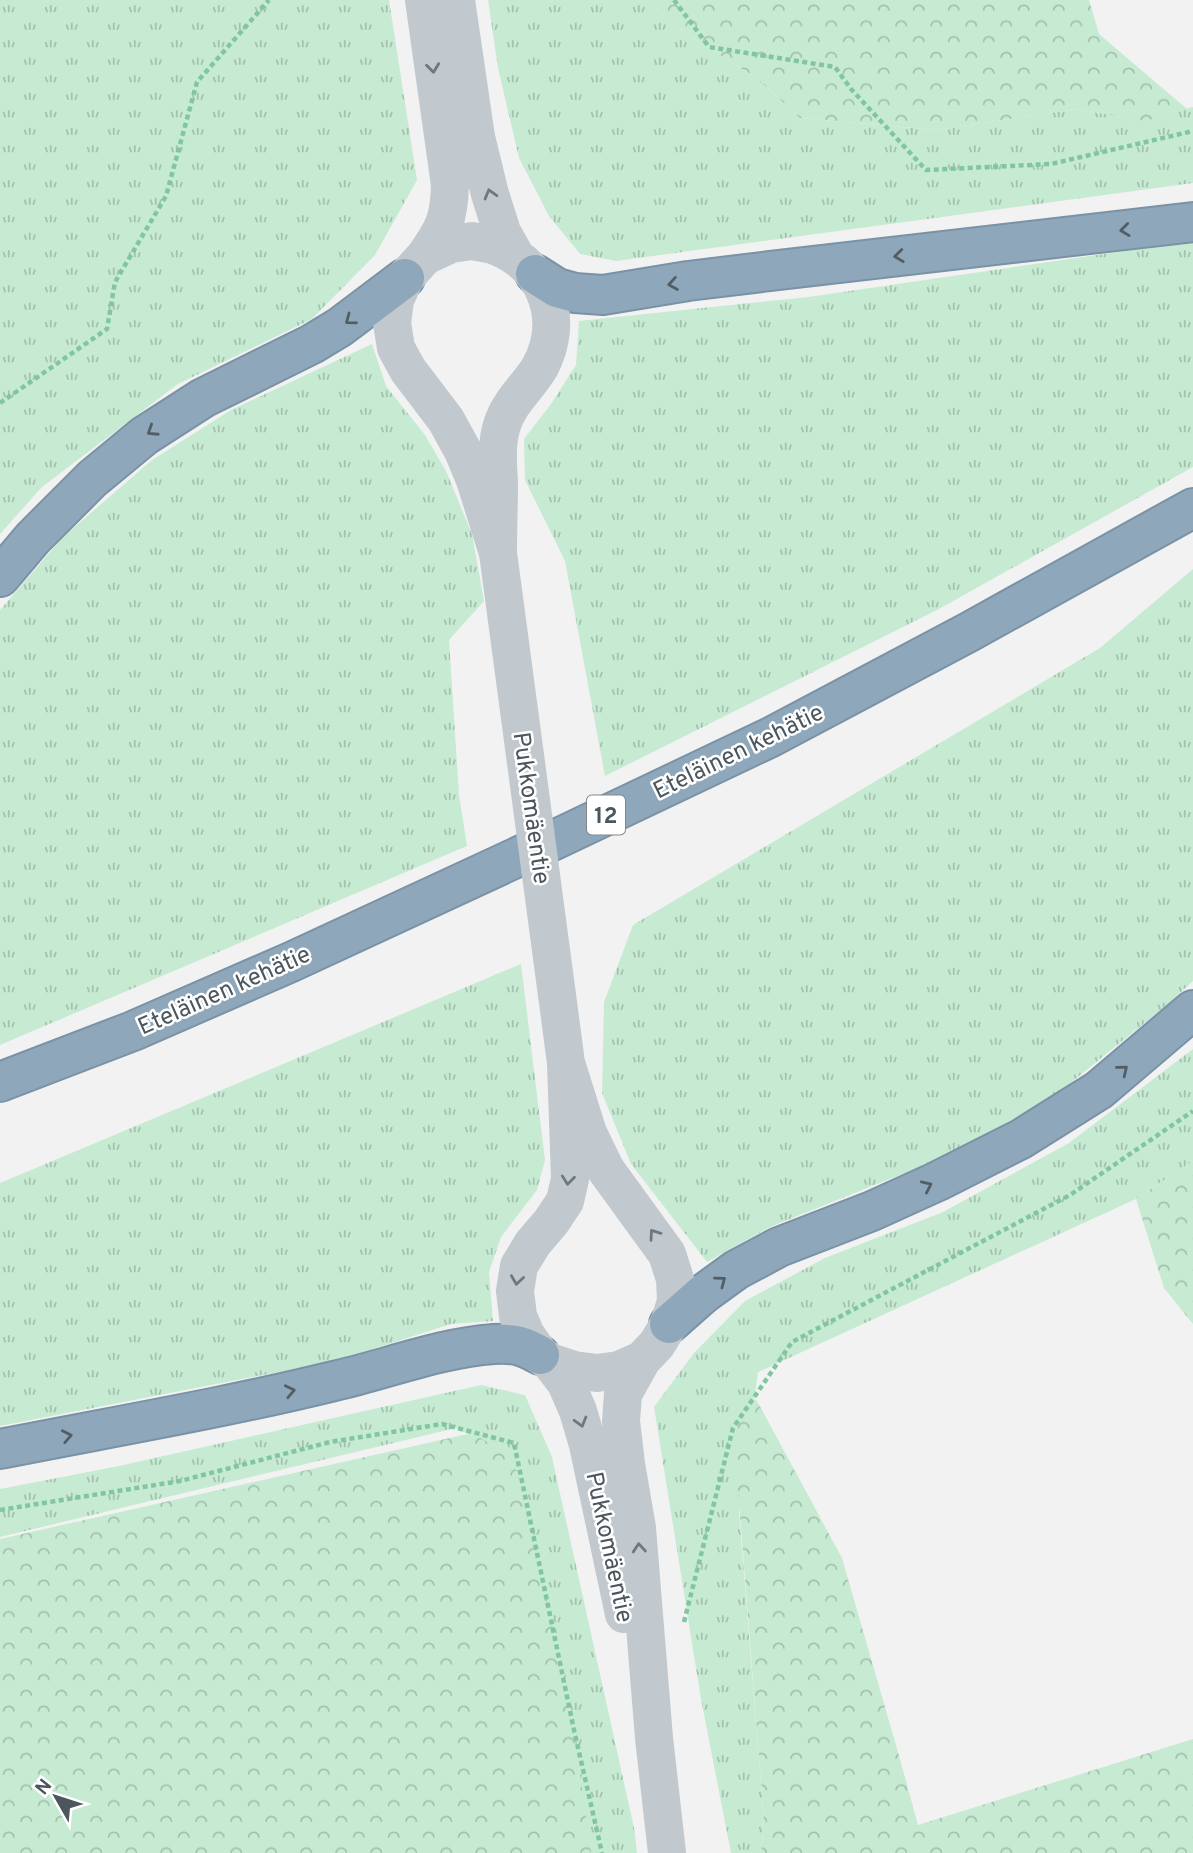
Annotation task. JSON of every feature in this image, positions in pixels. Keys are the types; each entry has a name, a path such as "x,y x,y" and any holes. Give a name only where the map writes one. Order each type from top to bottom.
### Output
{"highway":[{"path":"526,265 557,288 575,293 603,295 688,281 1193,222"},
{"path":"0,577 33,538 92,479 144,436 203,398 312,345 340,327 415,267"},
{"name":"Eteläinen kehätie","path":"0,1082 133,1031 291,962 759,743 1193,508"},
{"path":"669,1324 736,1270 779,1247 872,1211 1021,1139 1099,1090 1193,1010"},
{"path":"0,1449 335,1381 465,1347 522,1345 545,1359"}],"street":[{"name":"Pukkomäentie","path":"424,0 450,186 449,211 439,235 395,300 392,323 396,348 408,370 446,420 463,450 498,553"},
{"name":"Pukkomäentie","path":"456,0 476,137 490,194 502,232 548,299 552,323 549,347 502,424 498,444 498,553 566,1063 570,1179 565,1201 519,1266 515,1291 518,1315 526,1335 566,1383 578,1411 654,1738"},
{"path":"415,267 451,244 472,241 496,246 526,265"},
{"name":"Pukkomäentie","path":"566,1063 589,1133 606,1170 667,1254 675,1279 676,1301 669,1324 657,1344 642,1360 623,1394 621,1421 637,1528 654,1738 667,1853"},
{"path":"545,1359 574,1370 597,1373 619,1370 642,1360"}],"path":[{"path":"0,403 107,329 115,282 166,197 197,82 269,0"},
{"path":"674,0 709,47 835,67 851,89 926,170 1051,164 1193,131"},
{"path":"682,1630 733,1428 792,1342 1070,1195 1193,1111"},
{"path":"0,1510 180,1481 330,1442 442,1424 514,1443 573,1730 602,1853"}],"green space":[{"path":"0,0 389,0 417,180 375,255 312,319 178,384 42,487 0,534"},
{"path":"488,0 651,0 668,22 758,79 800,118 936,130 1076,109 1135,119 1193,107 1193,183 616,261 580,254 549,216 519,158 498,68"},
{"path":"651,0 1089,0 1099,34 1187,109 1145,121 1076,109 936,130 800,118 758,79 668,22"},
{"path":"1193,241 1193,467 939,609 605,776 565,561 525,480 524,439 576,365 579,321 808,297"},
{"path":"372,344 386,386 425,435 446,471 472,534 484,601 449,640 459,795 467,846 0,1045 0,610 63,537 152,460 231,410"},
{"path":"1193,569 1193,981 1057,1094 947,1156 770,1227 707,1262 631,1164 602,1093 604,1002 633,925 1100,648"},
{"path":"521,964 545,1160 537,1190 501,1237 489,1272 493,1321 451,1324 335,1361 0,1426 0,1183"},
{"path":"1193,1049 1193,1161 1136,1199 758,1372 739,1512 764,1820 761,1853 731,1853 701,1699 654,1407 694,1353 745,1301 825,1258 943,1212 1069,1143"},
{"path":"1193,1161 1193,1324 1164,1288 1136,1199"},
{"path":"481,1385 525,1395 552,1457 634,1828 637,1853 588,1853 513,1457 456,1428 0,1537 0,1489 119,1466"},
{"path":"756,1399 842,1558 918,1825 1193,1739 1193,1853 761,1853 764,1820 733,1428"},
{"path":"472,1433 513,1457 564,1661 591,1853 0,1853 0,1539"}]}
